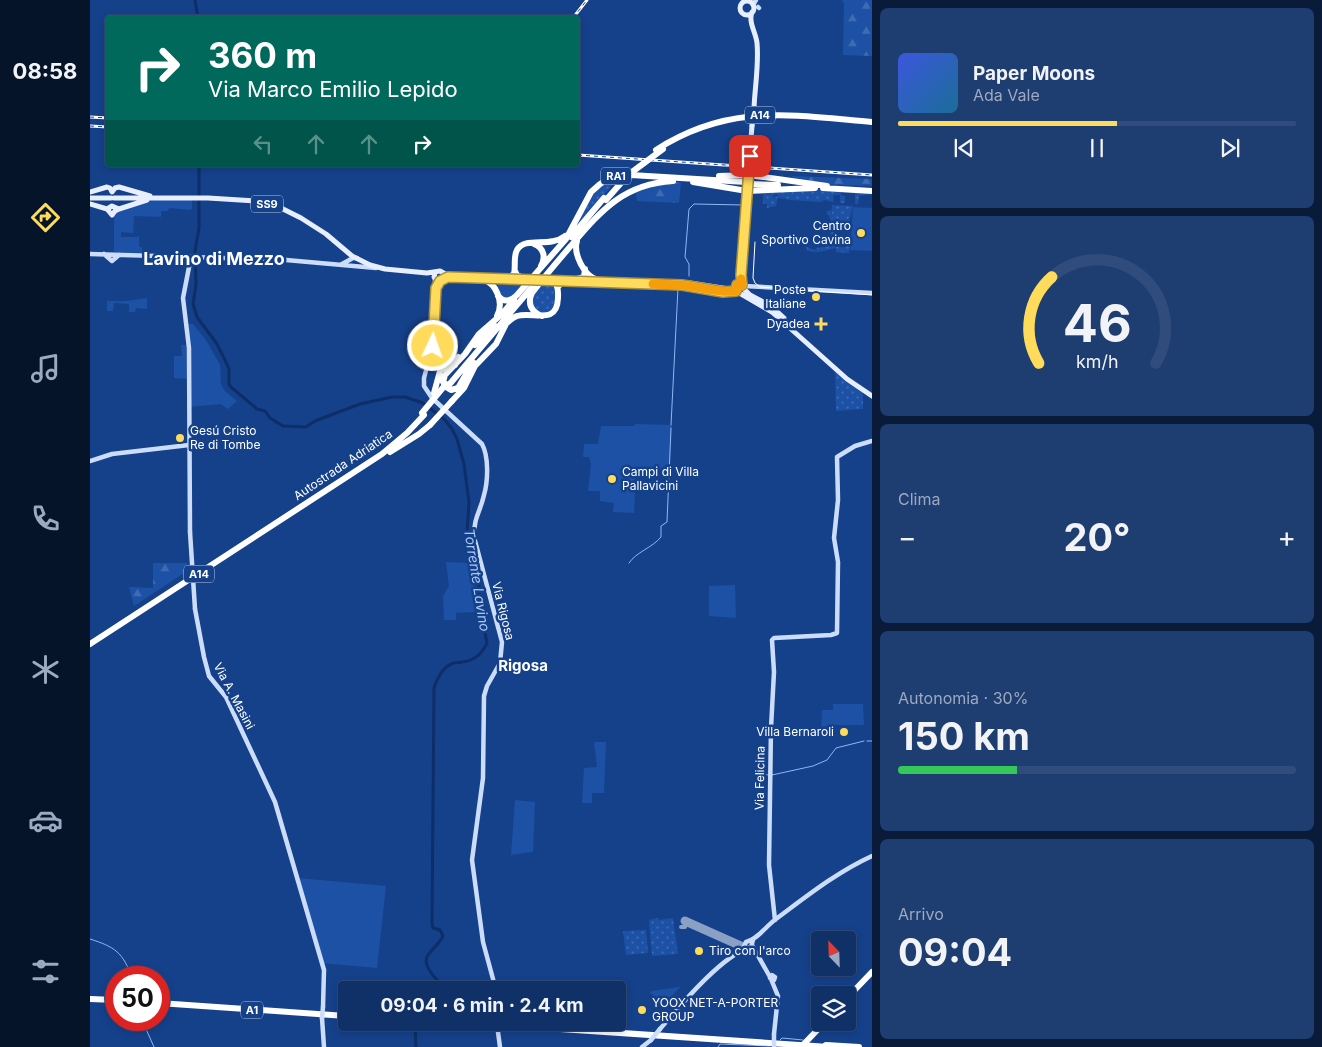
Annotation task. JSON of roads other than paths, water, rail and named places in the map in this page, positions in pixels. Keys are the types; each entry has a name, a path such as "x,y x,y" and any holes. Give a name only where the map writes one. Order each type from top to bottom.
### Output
{"highway":[{"name":"Autostrada Adriatica","path":"447,385 491,336 626,174 659,149 696,129 722,120 747,116 780,114 872,124"},
{"name":"RA1","path":"470,347 479,334 506,310 528,279 566,239 591,192 600,184 610,178 624,175 670,179"},
{"path":"670,179 872,190"},
{"path":"670,179 825,187"},
{"name":"RA1","path":"475,366 494,347 514,312 544,280 604,209 620,198 642,187 670,179"},
{"name":"Autostrada Adriatica","path":"90,642 358,470 401,439 605,199"},
{"path":"494,289 496,282 512,276 515,271 516,251 522,245 550,243 560,240 570,230 578,214"},
{"path":"588,226 576,244 576,252 590,277 598,280"},
{"path":"498,296 503,300 512,300 542,263 544,256 540,248 531,243"},
{"path":"542,316 534,311 530,301 533,291 565,256 573,255 579,258"},
{"path":"577,279 585,275 584,268"},
{"path":"515,271 517,275 528,279"},
{"path":"482,279 489,282 501,304 493,322"},
{"path":"544,280 555,283 558,287"},
{"path":"505,326 516,316 542,316 550,314 556,308 558,287 561,283 567,282"},
{"path":"475,366 459,389 452,391 444,388 440,379 444,370 461,362 506,314"},
{"path":"470,347 444,377 443,384 448,389 453,390 459,386 491,336"},
{"path":"423,414 434,393 438,376 442,370 470,347"},
{"path":"358,470 365,468 412,439 430,425 464,388 475,366"},
{"name":"Autostrada Adriatica","path":"90,642 377,454 423,414"},
{"path":"856,990 872,973"},
{"path":"90,997 105,998"},
{"name":"A1","path":"170,1003 338,1013"},
{"path":"592,1031 830,1047"},
{"path":"622,1031 859,1047"},
{"path":"801,1047 816,1031"},
{"path":"801,1047 816,1031"}],"main road":[{"path":"753,25 741,10 750,3 752,12 750,16 753,25 757,39 758,51 739,290 772,312 847,378 872,395"},
{"path":"746,14 752,12"},
{"path":"90,192 107,187 112,192 115,188 119,187 148,196 163,198"},
{"name":"SS9","path":"90,198 208,198 256,201 283,210 318,229 359,260"},
{"path":"90,204 107,209 112,206 119,209 147,200 163,198"},
{"name":"SS9","path":"340,246 359,260 388,269 427,273 439,277 686,285 723,292 739,290"},
{"name":"SS9","path":"439,277 504,278"},
{"name":"SS9","path":"544,280 577,279 697,283 739,290"}],"street":[{"path":"347,252 348,263"},
{"path":"90,254 286,260 339,265 359,260 388,269"},
{"name":"Via A. Masini","path":"193,257 184,298 189,348 190,532 195,610 209,676 226,697 275,802 324,970 322,1018 324,1047"},
{"path":"348,263 359,260"},
{"name":"Via Rigosa","path":"439,277 436,288 434,341 424,378 424,386 430,396 479,442 486,454 486,488 484,498 474,521 474,537 502,642 500,663 487,686 484,696 483,778 472,851 482,942 493,981"},
{"name":"SS9","path":"739,290 872,293"},
{"name":"Via Felicina","path":"775,920 769,859 771,728 774,672 772,642 774,638 835,634 837,628 838,562 834,538 838,500 837,457 855,446 872,441"},
{"path":"90,461 112,454 189,447"},
{"path":"642,1047 651,1040 684,1001 712,973 750,945 775,920 823,883 872,856"},
{"path":"750,945 772,978 777,991 778,1002 774,1047"},
{"path":"498,1031 500,1047"}],"waterway":[{"name":"Torrente Lavino","path":"195,0 198,15"},
{"name":"Torrente Lavino","path":"199,167 199,228 195,251 196,284 193,304 197,317 217,344 224,358 229,369 229,384 231,387 257,409 265,411 270,418 283,426 306,427 315,421 360,404 392,397 405,397 423,403 444,419 457,439 464,464 469,502 467,534 479,580 479,604 487,643 480,654 474,658 447,667 439,677 434,688 432,923 433,928 440,930 443,936 426,959 429,969 438,981"},
{"path":"689,276 689,264 685,257 689,209 694,204 743,205"},
{"path":"671,425 678,288 692,289"},
{"path":"723,294 732,296"},
{"path":"629,563 661,537 661,526 667,522 671,428"},
{"path":"772,775 813,766 827,760 836,748 864,741"},
{"path":"867,741 872,741"},
{"path":"755,773 769,775"},
{"path":"90,939 112,948 121,956 127,966"},
{"path":"147,1031 154,1047"},
{"name":"Torrente Lavino","path":"415,1031 416,1047"},
{"path":"780,1040 782,1038 803,1040"},
{"path":"718,1047 720,1044 770,1046"}],"tram line":[{"path":"755,242 753,278 760,287 872,295"}],"railway":[{"path":"575,15 587,0"},
{"path":"90,117 105,118"},
{"path":"90,126 105,127"},
{"path":"580,155 872,175"}],"place":[{"name":"Centro Sportivo Cavina","path":"861,233"},
{"name":"Poste Italiane","path":"816,297"},
{"name":"Dyadea","path":"821,324"},
{"name":"Gesú Cristo Re di Tombe","path":"180,438"},
{"name":"Campi di Villa Pallavicini","path":"612,479"},
{"name":"Villa Bernaroli","path":"844,732"},
{"name":"Tiro con l'arco","path":"699,951"},
{"name":"YOOX NET-A-PORTER GROUP","path":"642,1010"}],"district":[{"name":"Lavino di Mezzo","path":"214,259"},
{"name":"Rigosa","path":"523,666"}]}
